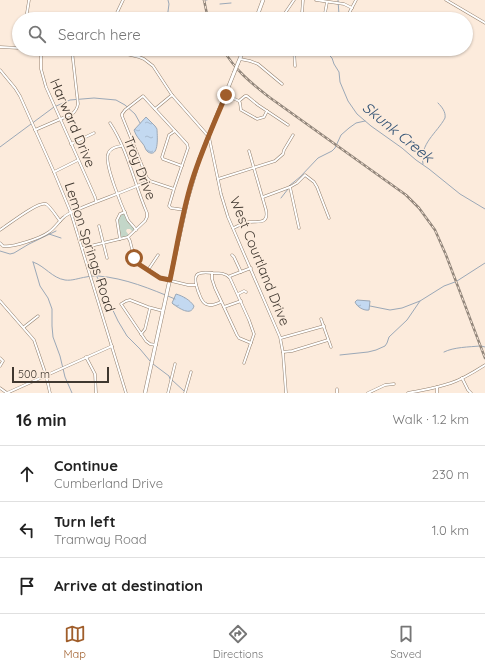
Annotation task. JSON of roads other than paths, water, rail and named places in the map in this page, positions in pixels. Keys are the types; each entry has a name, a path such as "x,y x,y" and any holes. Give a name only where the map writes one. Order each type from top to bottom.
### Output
{"main road":[{"path":"259,12 263,0"},
{"path":"145,393 185,210 195,174 241,56"}],"street":[{"path":"27,12 29,0"},
{"path":"117,12 123,0"},
{"path":"286,12 294,0"},
{"path":"302,12 303,0"},
{"path":"316,0 344,4 352,8"},
{"path":"350,12 356,0"},
{"path":"446,0 466,12"},
{"path":"325,12 327,2"},
{"path":"473,16 485,23"},
{"path":"0,47 12,48"},
{"name":"Harward Drive","path":"41,56 43,78 96,202"},
{"path":"35,130 72,114 77,109 78,104 73,56"},
{"path":"135,56 149,62 153,66 172,95 209,137"},
{"path":"294,56 295,66"},
{"path":"239,61 250,61 258,64 282,84"},
{"name":"Lemon Springs Road","path":"0,70 18,93 71,213 126,393"},
{"path":"155,109 172,95"},
{"path":"226,95 239,101"},
{"path":"174,189 150,181 147,178 122,114 142,96 188,146 169,206 171,208 185,210"},
{"path":"239,101 247,96 288,125"},
{"path":"239,101 241,110 257,119 264,117 267,111"},
{"name":"Troy Drive","path":"82,248 128,237 145,221 147,215 121,146 110,123"},
{"path":"175,131 169,135 162,157 163,159 182,166"},
{"path":"71,144 94,134"},
{"path":"218,179 271,163 280,157 293,135"},
{"name":"West Courtland Drive","path":"209,137 226,209 280,338 283,352 286,393"},
{"path":"121,146 110,150 107,157 108,168 125,212 136,230"},
{"path":"233,228 247,222 262,222 267,217 263,197 249,151"},
{"path":"54,172 78,160"},
{"path":"263,197 290,187 297,183 305,175 314,182 317,187 329,218"},
{"path":"0,243 5,247 26,242 50,232 64,216 146,182"},
{"path":"290,187 299,228"},
{"path":"0,230 33,208 43,204 48,206 60,221"},
{"path":"120,239 117,220 120,214 125,212"},
{"path":"99,226 107,258"},
{"path":"128,237 135,261 137,263 160,278 196,285"},
{"path":"148,270 158,255"},
{"path":"232,255 241,272"},
{"path":"221,302 210,305 205,304 196,285 195,277 198,274 205,272 227,274 230,276 251,268"},
{"path":"212,273 212,279 221,302 239,338 252,343"},
{"path":"230,276 254,330 252,343 244,363"},
{"path":"238,294 246,292"},
{"path":"156,346 147,342 121,304 130,300 150,308 163,310"},
{"path":"0,301 34,340 46,375 50,393"},
{"path":"224,307 241,301"},
{"path":"141,334 145,329 150,308"},
{"path":"24,327 38,316"},
{"path":"321,319 330,347"},
{"path":"280,338 324,326"},
{"path":"283,352 289,352 328,340"},
{"path":"0,388 7,393 112,346"},
{"path":"86,357 94,374 96,393"},
{"path":"0,358 3,361 0,366"},
{"path":"168,393 175,364"},
{"path":"408,393 446,385 485,365"},
{"path":"186,393 191,372"},
{"path":"462,378 471,393"},
{"path":"368,393 385,385 394,384"},
{"path":"437,387 437,393"}],"water":[{"path":"146,117 157,129 157,145 156,149 152,153 146,150 134,130"},
{"path":"176,294 184,297 194,306 190,311 185,311 178,308 172,303"},
{"path":"357,300 370,301 369,310 359,307 355,302"}],"waterway":[{"path":"168,0 168,12"},
{"path":"338,0 339,12"},
{"path":"220,4 231,3"},
{"name":"Skunk Creek","path":"330,56 339,72 340,82 348,101 357,114 460,194 485,209"},
{"path":"0,147 54,107 70,100 94,98 116,100 125,105 135,114 140,123"},
{"path":"423,164 422,157 426,145 445,118 444,112 438,103"},
{"path":"289,186 318,158 332,151 341,135 349,128 356,123 365,121"},
{"path":"281,198 288,189"},
{"path":"0,251 10,254 14,253 56,231"},
{"path":"49,234 61,238"},
{"path":"33,262 60,279 73,280 92,276 108,277 138,284 175,299"},
{"path":"33,262 40,286 48,298 52,309 53,337 60,356 65,377 72,393"},
{"path":"457,281 485,263"},
{"path":"97,277 118,321 127,336 150,361"},
{"path":"370,306 390,310 402,308 420,301 444,286 455,282"},
{"path":"340,355 368,352 385,346 389,337 407,320 420,301"},
{"path":"444,352 457,348 480,346"},
{"path":"481,346 485,347"},
{"path":"153,364 169,376 170,379"},
{"path":"172,380 184,391"}],"railway":[{"path":"204,0 207,12"},
{"path":"227,56 249,81 262,92 406,195 419,208 435,230 485,358"}]}
